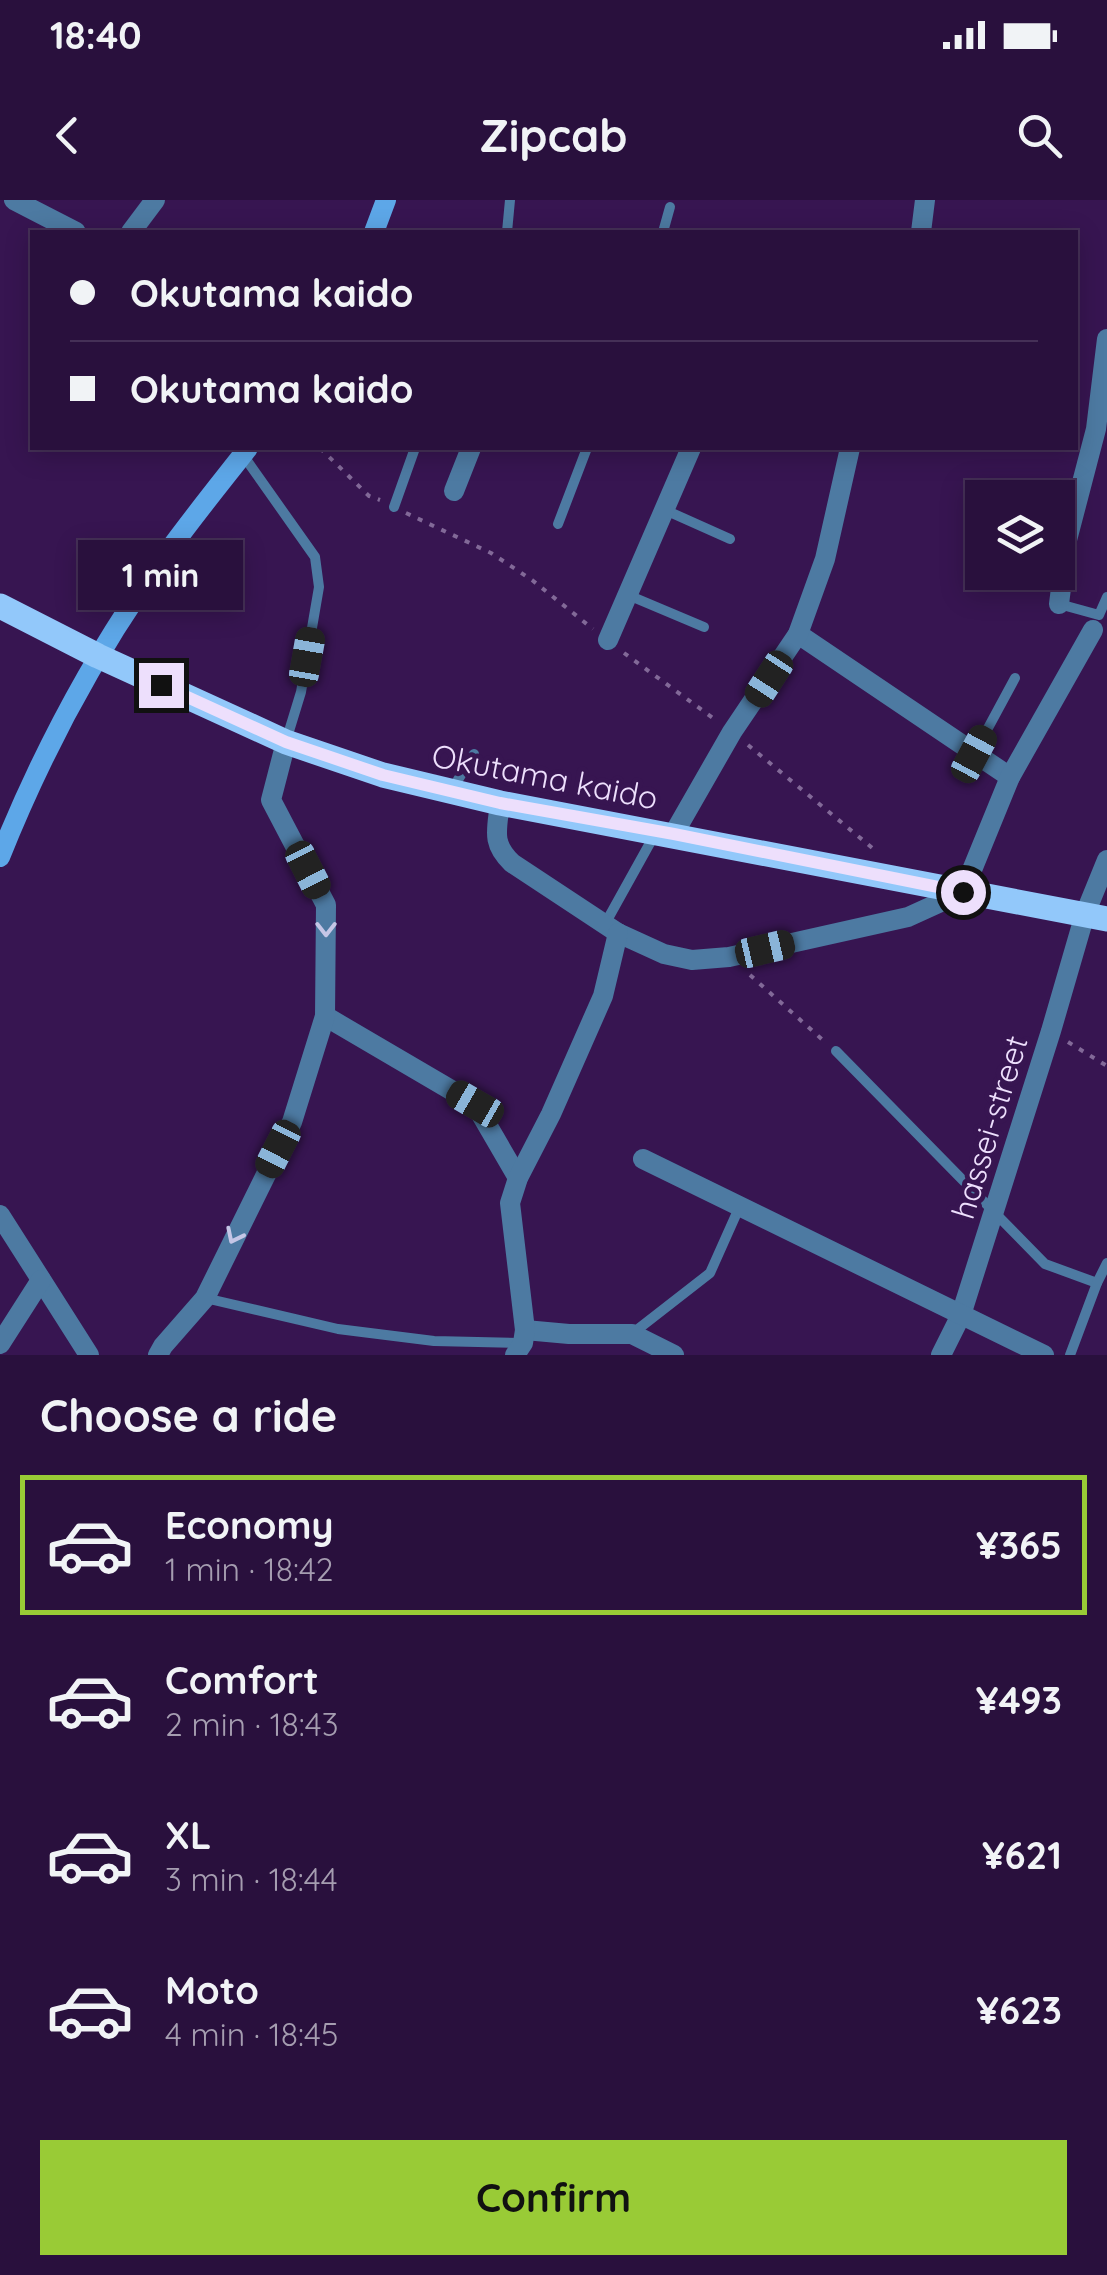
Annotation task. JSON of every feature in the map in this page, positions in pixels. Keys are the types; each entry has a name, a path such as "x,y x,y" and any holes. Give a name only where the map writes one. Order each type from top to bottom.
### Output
{"main road":[{"path":"375,230 386,200"},
{"path":"0,857 60,724 98,656 142,587 245,451"},
{"name":"Okutama kaido","path":"0,606 98,656 286,742 383,775 500,803 1096,916"}],"street":[{"path":"132,230 155,200"},
{"path":"921,230 926,200"},
{"path":"25,203 72,230"},
{"path":"1059,604 1066,540 1093,428 1107,339"},
{"path":"454,491 470,450"},
{"path":"608,640 691,450"},
{"path":"665,833 798,634 825,559 850,450"},
{"path":"500,803 496,840 500,852 512,864 611,929 664,954 692,960 729,956 908,917 963,892 1010,778 1093,630"},
{"path":"798,634 1010,778"},
{"path":"158,1355 204,1298 292,1122 325,1016 326,905 271,800 286,742"},
{"name":"hassei-street","path":"942,1355 961,1315 1051,1031 1096,916 1107,860"},
{"path":"611,929 603,996 518,1178 510,1204 519,1348 632,1334 674,1355"},
{"path":"325,1016 475,1104 518,1178"},
{"path":"644,1159 1044,1355"},
{"path":"0,1215 90,1355"},
{"path":"0,1344 41,1280"}],"lane":[{"path":"507,230 510,200"},
{"path":"664,230 670,207"},
{"path":"394,507 414,450"},
{"path":"558,524 585,450"},
{"path":"245,451 314,557 319,587 301,692 286,742"},
{"path":"665,510 730,538"},
{"path":"628,595 704,627"},
{"path":"1059,604 1100,614 1107,597"},
{"path":"974,754 1015,678"},
{"path":"450,792 474,754"},
{"path":"611,929 665,833"},
{"path":"836,1051 1046,1264 1097,1283"},
{"path":"632,1334 710,1273 739,1208"},
{"path":"1070,1355 1107,1263"},
{"path":"204,1298 338,1329 519,1348"}],"path":[{"path":"322,450 370,496 490,554 532,580 732,732 886,858"},
{"path":"729,956 836,1051"},
{"path":"1051,1031 1107,1066"}],"route":[{"path":"161,685 286,742 383,775 500,803 963,892"}]}
